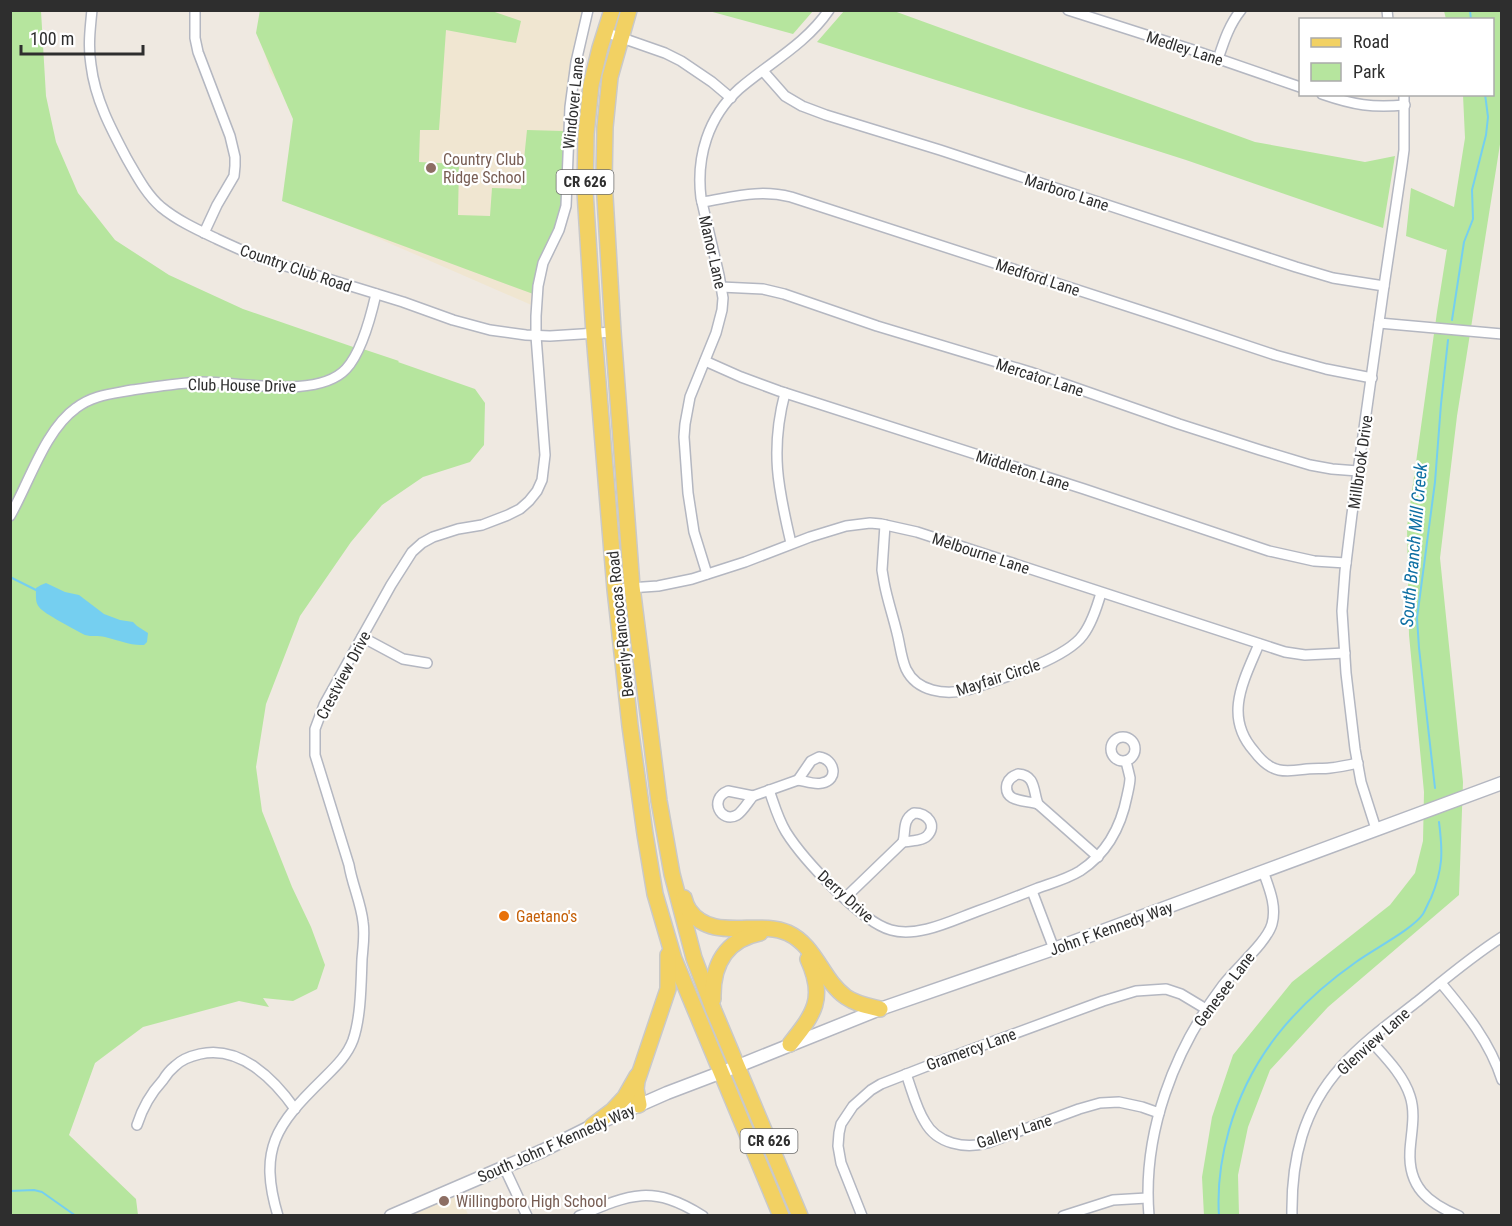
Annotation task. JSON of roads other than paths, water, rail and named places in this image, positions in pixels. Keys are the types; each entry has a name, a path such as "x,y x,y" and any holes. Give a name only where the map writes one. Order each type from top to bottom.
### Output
{"main road":[{"name":"Beverly-Rancocas Road","path":"612,10 591,85 586,134 585,191 615,590 645,834 655,894 674,959 781,1215"},
{"name":"Beverly-Rancocas Road","path":"629,10 610,77 605,127 604,180 632,587 658,801 672,874 694,958 800,1215"},
{"path":"672,874 689,910 698,920 710,926 774,928 788,933 811,951 836,988 846,997 858,1004 880,1009"},
{"path":"714,1011 715,972 726,951 746,936 759,933 773,934 786,939 808,958 814,972 816,986 813,1011 790,1044"},
{"path":"639,1105 636,1089 640,1071 668,989 667,937"},
{"path":"592,1126 612,1111 625,1097 640,1071"}],"street":[{"name":"Country Club Road","path":"92,10 91,66 96,91 111,128 137,177 153,199 172,216 251,255 416,306 477,328 536,336 613,332"},
{"path":"195,10 195,38 198,52 230,136 235,166 234,176 204,233"},
{"name":"Windover Lane","path":"536,336 536,307 540,275 559,230 566,206 570,107 576,62 588,10"},
{"name":"Manor Lane","path":"707,574 694,532 688,493 684,437 688,403 716,333 723,298 702,202 699,172 703,148 711,127 738,90 805,38 829,10"},
{"name":"Medley Lane","path":"1068,10 1299,87"},
{"path":"1218,59 1228,29 1241,10"},
{"path":"605,32 681,61 731,98"},
{"name":"Marboro Lane","path":"763,71 785,96 802,106 839,119 1296,267 1333,278 1384,286"},
{"path":"1328,96 1365,106 1385,106 1405,100"},
{"name":"Millbrook Drive","path":"1376,829 1361,782 1358,763 1347,686 1342,612 1358,471 1402,165 1405,100"},
{"name":"Medford Lane","path":"702,202 755,193 791,197 1275,355 1326,369 1372,378"},
{"name":"Mercator Lane","path":"721,287 763,289 784,294 883,328 1030,372 1247,446 1310,465 1358,471"},
{"name":"Club House Drive","path":"10,516 57,428 75,408 89,399 142,388 199,382 274,387 308,386 328,381 345,370 352,361 366,329 376,294"},
{"path":"1379,323 1502,334"},
{"name":"Crestview Drive","path":"278,1215 269,1179 270,1159 278,1131 295,1109 349,1051 357,1029 362,976 363,921 349,865 317,767 315,729 324,705 405,562 422,543 446,532 482,525 508,515 524,505 537,491 542,480 545,455 536,336"},
{"name":"Middleton Lane","path":"705,361 785,393 1269,551 1304,559 1346,563"},
{"path":"785,393 778,425 776,457 780,491 792,543"},
{"name":"Melbourne Lane","path":"615,590 668,585 745,562 792,543 846,526 870,523 917,532 1295,654 1345,653"},
{"name":"Mayfair Circle","path":"885,525 882,570 903,660 911,676 918,683 936,692 957,693 967,690 1034,666 1065,651 1083,636 1088,628 1101,593"},
{"path":"362,637 403,659 427,663"},
{"path":"1259,644 1244,678 1238,708 1239,725 1246,741 1256,754 1269,766 1279,770 1330,768 1358,763"},
{"name":"Derry Drive","path":"769,790 780,820 806,858 845,898 873,922 893,931 904,932 936,926 1071,876 1098,857 1115,834 1124,813 1130,780 1126,761"},
{"path":"753,796 798,780"},
{"name":"John F Kennedy Way","path":"721,1073 880,1009 1054,949 1376,829 1500,786"},
{"path":"1038,804 1098,857"},
{"path":"845,898 903,842"},
{"name":"Genesee Lane","path":"1149,1215 1147,1198 1149,1166 1159,1113 1172,1074 1206,1009 1230,975 1269,931 1273,914 1272,898 1263,871"},
{"path":"1032,891 1054,949"},
{"name":"Glenview Lane","path":"1292,1215 1295,1160 1302,1131 1331,1078 1370,1040 1482,950 1502,937"},
{"path":"1441,983 1482,1037 1502,1080"},
{"name":"Gramercy Lane","path":"862,1215 841,1163 838,1146 839,1133 841,1124 853,1106 861,1097 881,1084 1103,1000 1136,991 1166,989 1181,994 1206,1009"},
{"path":"1370,1040 1402,1079 1411,1097 1413,1118 1411,1163 1416,1184 1430,1200 1459,1215"},
{"path":"137,1125 148,1101 174,1066 189,1056 210,1052 229,1055 248,1062 276,1085 295,1109"},
{"name":"South John F Kennedy Way","path":"391,1215 504,1167 639,1105 721,1073"},
{"name":"Gallery Lane","path":"906,1074 926,1125 939,1137 956,1145 977,1146 1100,1103 1119,1102 1159,1113"},
{"path":"504,1167 527,1215"},
{"path":"579,1215 622,1199 647,1195 659,1196 682,1204 703,1215"},
{"path":"1063,1215 1113,1200 1147,1198"}],"water":[{"path":"46,583 65,592 79,595 104,614 133,622 148,633 147,642 144,645 134,645 102,636 85,635 53,618 39,607 36,601 36,588"}],"waterway":[{"name":"South Branch Mill Creek","path":"1470,10 1471,18"},
{"name":"South Branch Mill Creek","path":"1452,320 1464,242 1473,219 1472,190 1486,135 1488,117 1485,96"},
{"name":"South Branch Mill Creek","path":"1435,788 1417,618 1435,482 1448,340"},
{"path":"10,577 38,591"},
{"name":"South Branch Mill Creek","path":"1219,1216 1219,1183 1224,1151 1238,1104 1249,1079 1262,1056 1278,1035 1313,996 1356,962 1411,926 1423,914 1435,888 1440,869 1439,822"},
{"path":"10,1191 42,1192 76,1216"}],"place":[{"name":"Country Club Ridge School","path":"431,168"},
{"name":"Gaetano's","path":"504,916"},
{"name":"Willingboro High School","path":"444,1201"}]}
